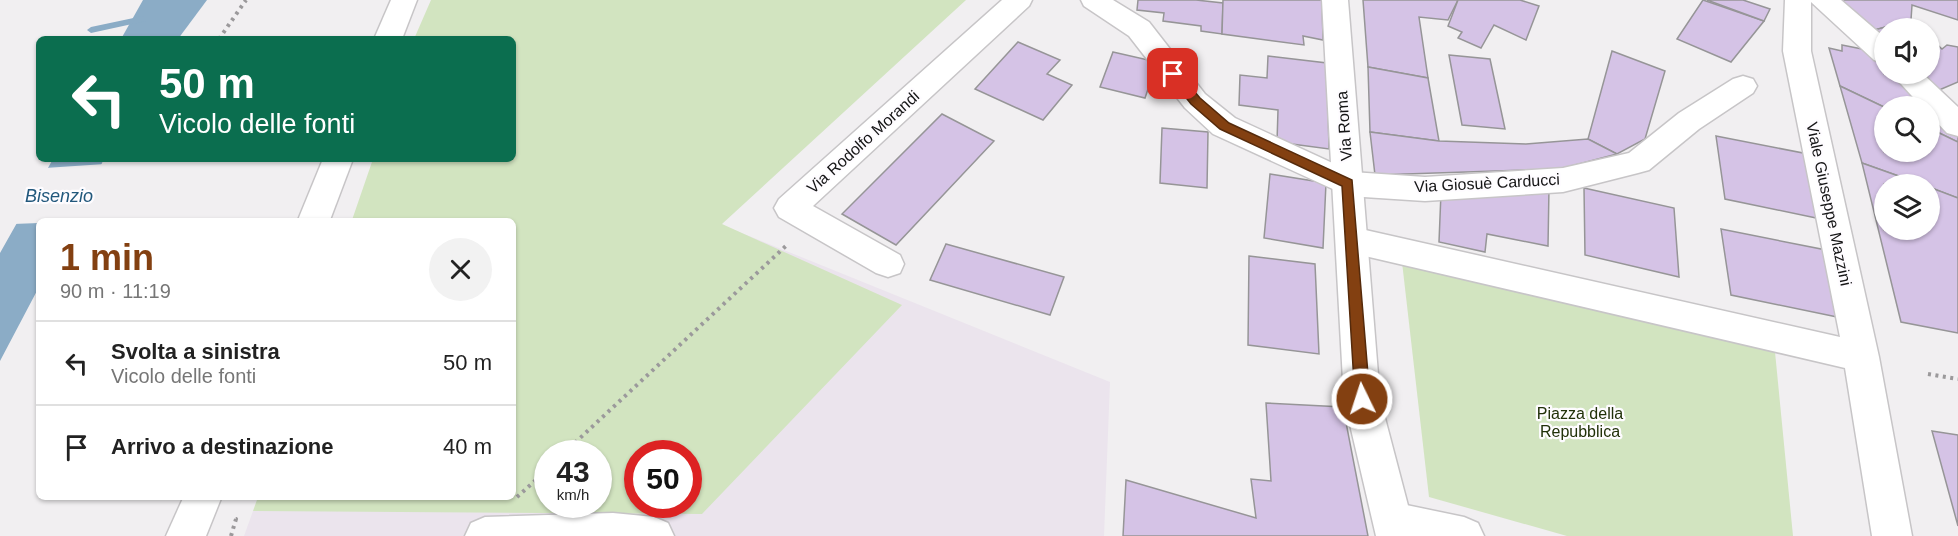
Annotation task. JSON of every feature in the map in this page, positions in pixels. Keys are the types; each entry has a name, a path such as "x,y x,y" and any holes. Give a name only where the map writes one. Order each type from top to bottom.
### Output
{"street":[{"path":"389,36 404,0"},
{"name":"Via Rodolfo Morandi","path":"888,264 790,208 1019,0"},
{"path":"1094,0 1139,29 1195,101 1224,126 1348,183"},
{"name":"Via Roma","path":"1335,0 1362,399 1394,528"},
{"name":"Viale Giuseppe Mazzini","path":"1798,0 1797,51 1861,357"},
{"path":"1824,0 1874,44"},
{"path":"1916,84 1958,125"},
{"name":"Via Giosuè Carducci","path":"1348,183 1425,189 1563,180 1638,162 1689,121 1743,86"},
{"path":"315,218 338,162"},
{"path":"1352,240 1861,357 1892,536"},
{"path":"186,536 200,500"},
{"path":"1394,528 1464,536"},
{"path":"485,536 613,532 654,536"}],"path":[{"path":"221,36 246,0"},
{"path":"578,440 813,221"},
{"path":"1929,374 1958,379"}],"shaded area":[{"path":"722,225 1110,382 1104,536 244,536 253,511 451,509 494,500 516,500 516,492 534,469 534,518 612,518 612,440 556,440"}],"green space":[{"path":"431,0 966,0 722,224 902,305 702,514 702,440 624,440 624,513 612,513 612,440 534,440 534,513 253,511 257,500 516,500 516,218 353,218 372,162 516,162 516,36 415,36"},
{"name":"Piazza della Repubblica","path":"1402,262 1775,352 1793,536 1567,536 1429,497"}],"water":[{"path":"143,0 207,0 180,36 123,36"},
{"name":"Bisenzio","path":"51,162 103,162 75,218 36,218 36,293 0,361 0,253"}],"pier":[{"path":"105,164 78,218 36,218 36,223 13,224 45,168"}],"building":[{"path":"1138,0 1196,0 1223,3 1222,34 1201,31 1201,26 1163,21 1164,13 1137,10"},
{"path":"1223,0 1322,0 1323,40 1303,36 1304,45 1222,34"},
{"path":"1363,0 1458,0 1448,20 1419,17 1428,78 1368,67"},
{"path":"1458,0 1520,0 1539,6 1526,40 1494,25 1481,48 1458,38 1462,32 1448,26"},
{"path":"1703,0 1764,21 1731,62 1677,39"},
{"path":"1707,0 1743,0 1770,9 1764,21"},
{"path":"1838,0 1958,0 1958,20 1912,5 1911,18 1874,18 1874,30 1867,32"},
{"path":"1874,30 1874,39 1867,32"},
{"path":"1018,42 1060,60 1047,74 1072,85 1043,120 975,89"},
{"path":"1842,45 1874,51 1874,84 1910,84 1922,96 1874,96 1874,102 1840,86 1829,48 1842,51"},
{"path":"1947,45 1958,47 1958,82 1932,93 1922,84 1940,84 1940,47 1942,49"},
{"path":"1612,51 1665,71 1645,139 1617,154 1588,139"},
{"path":"1113,52 1157,62 1145,98 1100,87"},
{"path":"1449,55 1490,59 1505,129 1462,125"},
{"path":"1268,56 1327,63 1329,149 1277,142 1278,110 1239,105 1240,75 1267,78"},
{"path":"1368,67 1428,78 1439,141 1370,132"},
{"path":"1840,86 1874,102 1874,162 1940,162 1940,133 1958,142 1958,198 1940,191 1940,174 1893,174 1862,163"},
{"path":"1940,113 1958,131 1958,142 1940,133"},
{"path":"942,114 994,141 896,245 842,214"},
{"path":"1162,128 1208,132 1207,188 1160,183"},
{"path":"1370,132 1439,141 1526,144 1588,139 1617,154 1560,169 1375,175"},
{"path":"1716,136 1808,154 1821,219 1725,199"},
{"path":"1862,163 1893,174 1874,174 1874,212"},
{"path":"1270,174 1326,183 1323,248 1264,238"},
{"path":"1549,188 1548,246 1487,234 1485,252 1439,242 1441,193"},
{"path":"1584,188 1674,208 1679,277 1585,255"},
{"path":"1940,191 1958,198 1958,333 1901,322 1881,240 1940,240"},
{"path":"1721,229 1826,250 1842,318 1731,295"},
{"path":"946,244 1064,277 1050,315 930,280"},
{"path":"1249,256 1315,264 1319,354 1248,345"},
{"path":"1266,403 1343,407 1368,536 1123,536 1126,480 1256,518 1251,479 1271,481"},
{"path":"1932,431 1958,435 1958,526"}],"waterway":[{"path":"91,30 143,19"}],"route":[{"path":"1173,74 1195,101 1224,126 1348,183 1362,399"}]}
